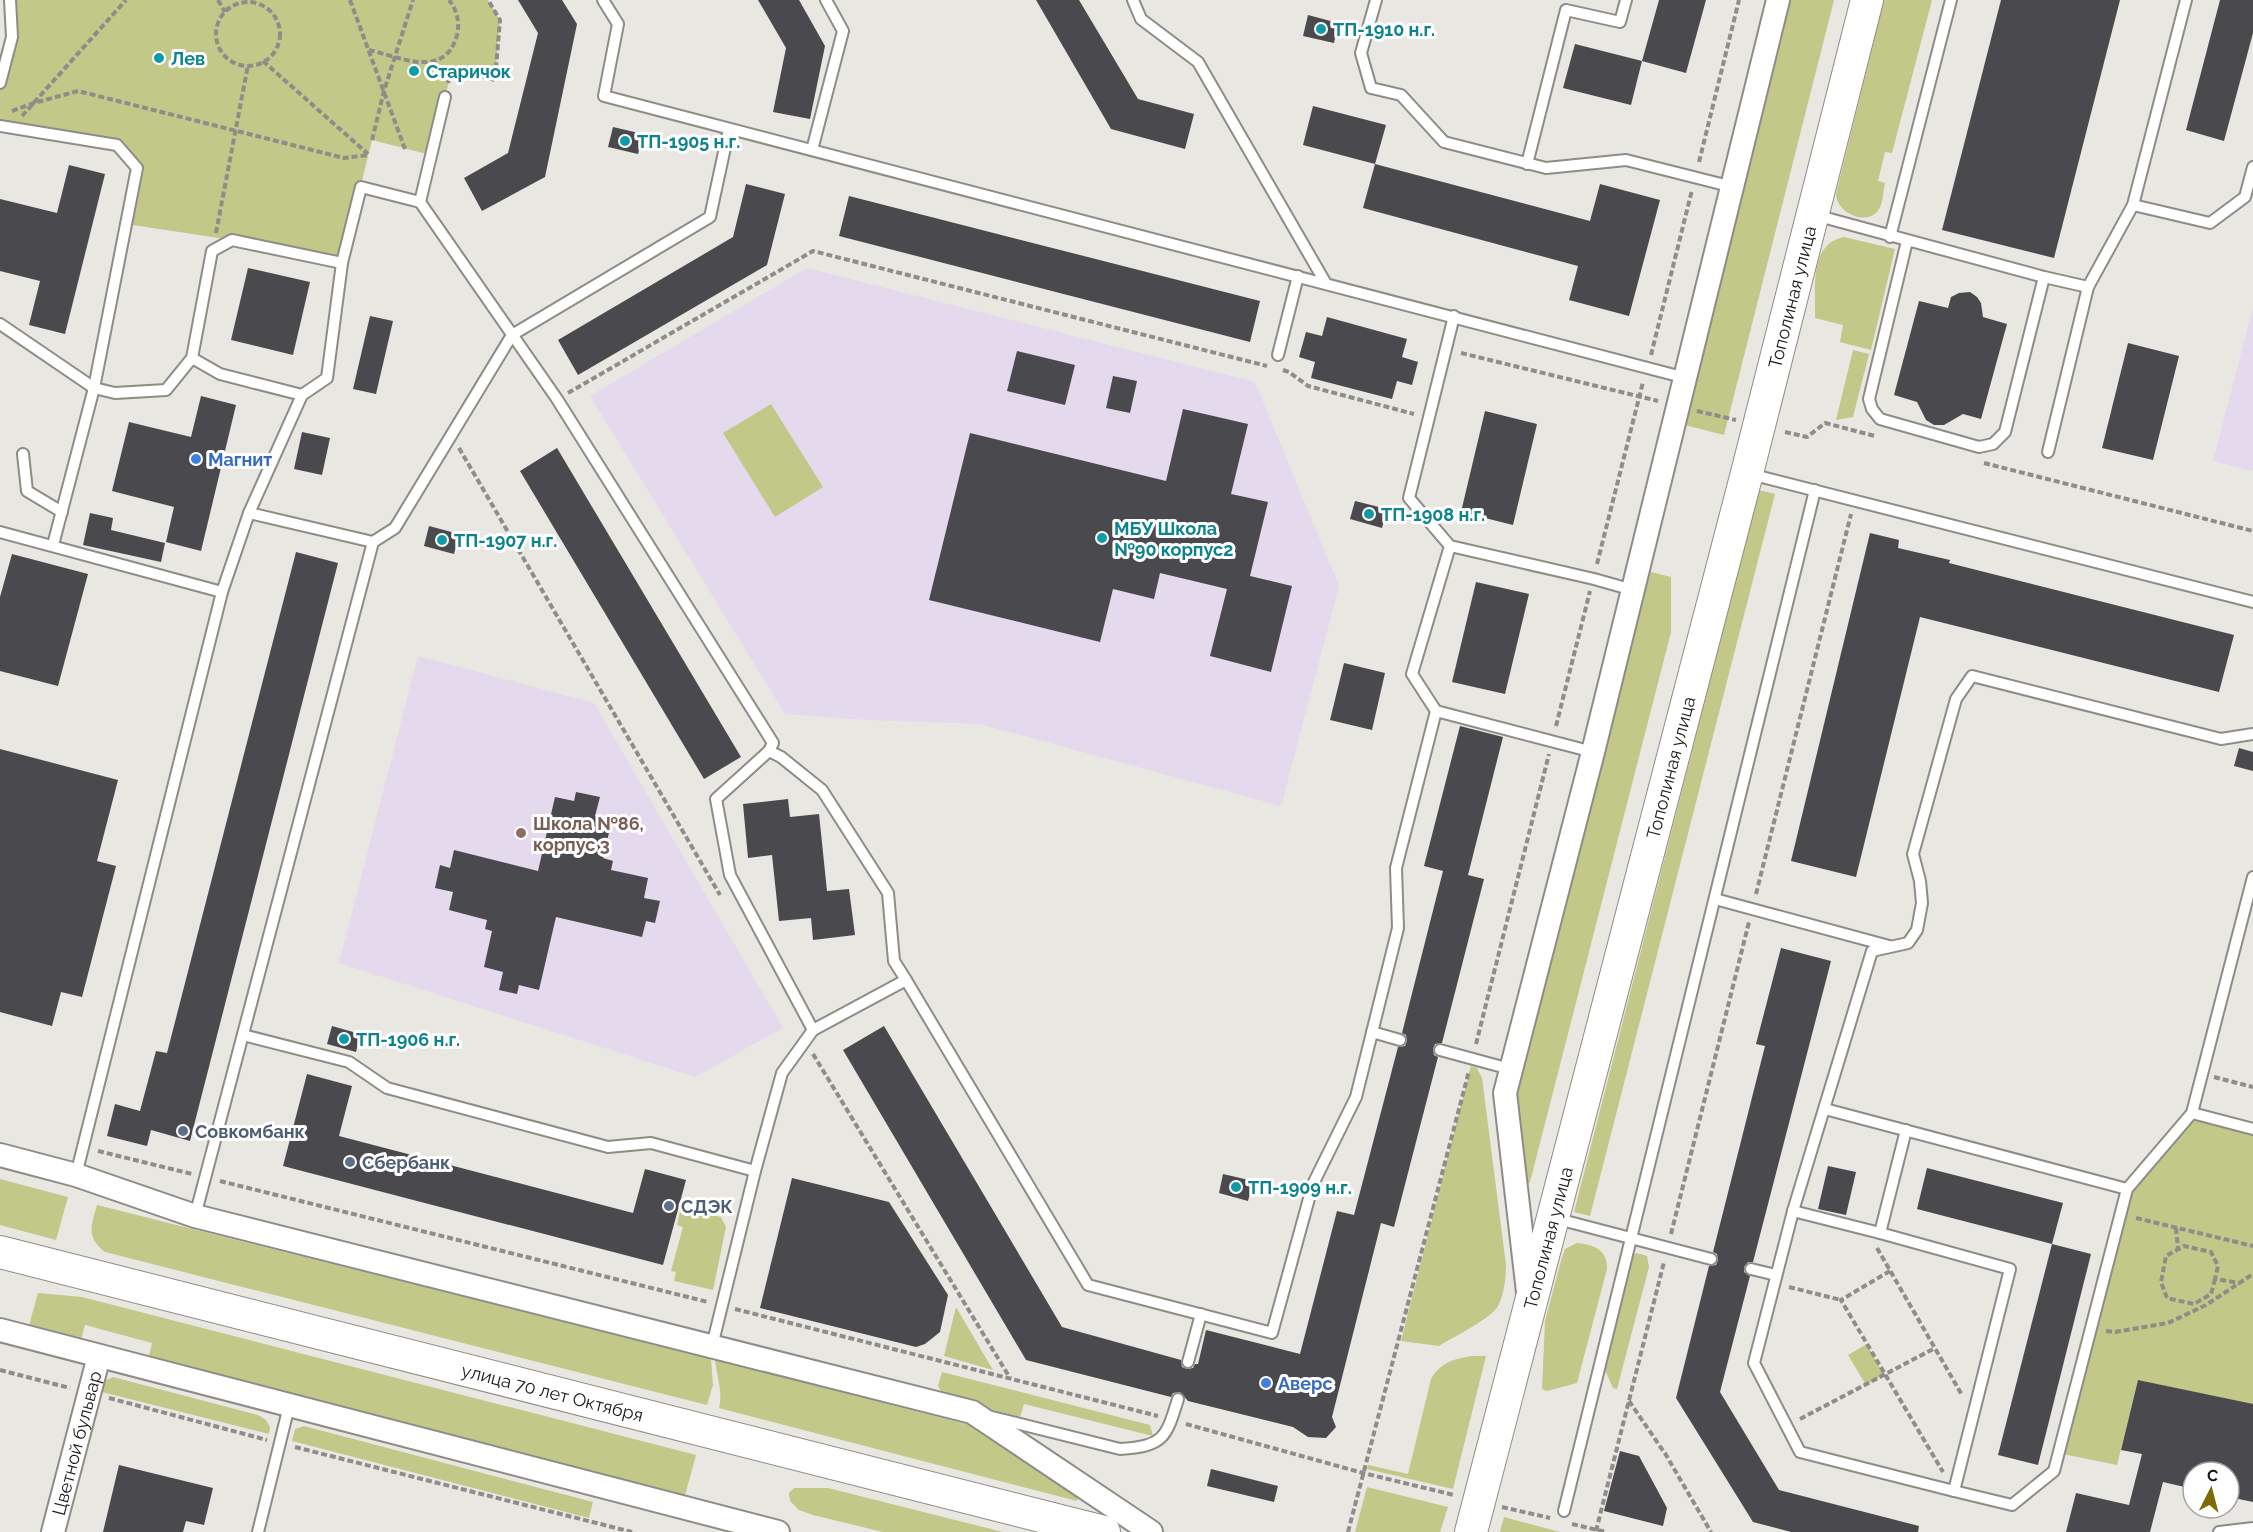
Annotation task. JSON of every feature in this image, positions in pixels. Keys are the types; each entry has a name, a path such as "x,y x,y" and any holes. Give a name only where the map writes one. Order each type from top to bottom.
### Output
{"main road":[{"name":"Тополиная улица","path":"1472,1532 1747,473 1867,0"},
{"name":"улица 70 лет Октября","path":"0,1252 1104,1532"}],"street":[{"path":"1530,1311 1505,1093 1593,752 1778,0"},
{"path":"0,1155 75,1175 195,1216 972,1412 1151,1532"},
{"path":"0,1330 742,1527 778,1532"},
{"name":"Цветной бульвар","path":"53,1532 99,1356"}],"lane":[{"path":"0,83 12,37 10,0"},
{"path":"603,0 618,24 604,96 1686,378"},
{"path":"812,150 843,31 826,0"},
{"path":"1133,0 1141,19 1198,62 1324,282"},
{"path":"1376,0 1361,53 1371,88 1401,95 1444,142 1545,168 1626,160 1733,187"},
{"path":"1527,164 1566,10 1620,22 1626,0"},
{"path":"1890,237 1951,0"},
{"path":"2048,452 2088,286 2133,205 2186,0"},
{"path":"420,202 445,97"},
{"path":"5,127 117,145 137,168 94,388 53,545"},
{"path":"195,1216 372,542 395,528 512,335 710,216 729,129"},
{"path":"2133,205 2211,223 2245,197 2253,167"},
{"path":"75,1175 222,592 249,513 302,394 327,378 342,263 361,187 420,202 557,399 773,743 769,751 716,799 730,875 813,1030"},
{"path":"1812,214 1890,237 2044,277 2088,286"},
{"path":"0,324 94,388 115,393 166,390 192,358 213,251 232,240 342,263"},
{"path":"1907,241 1869,399 1872,409 1881,419 1979,447 1993,444 2005,432 2044,277"},
{"path":"1278,355 1298,276"},
{"path":"1454,316 1409,498 1450,546 1633,590"},
{"path":"192,358 220,374 302,394"},
{"path":"24,454 27,491 62,512"},
{"path":"1747,473 2253,602"},
{"path":"1563,1516 1815,490"},
{"path":"249,513 372,542"},
{"path":"0,532 222,592"},
{"path":"1450,546 1412,674 1436,711 1593,752"},
{"path":"2253,734 2221,739 1972,676 1956,699 1913,854 1920,880 1922,903 1917,930 1908,943 1872,951 1793,1211 1754,1363 1800,1452 2012,1505 2054,1472 2127,1190 2192,1113 2253,877"},
{"path":"769,751 781,757 822,790 888,892 894,961 1088,1285 1272,1333 1313,1184 1356,1097 1398,928 1396,868 1436,711"},
{"path":"1715,899 1889,946"},
{"path":"712,1346 754,1171 782,1073 813,1030 906,980"},
{"path":"1372,1032 1400,1040"},
{"path":"243,1035 349,1062 387,1088 608,1147 651,1143 754,1171"},
{"path":"1440,1050 1510,1069"},
{"path":"1825,1109 2127,1190"},
{"path":"2192,1113 2253,1129"},
{"path":"1880,1233 1906,1130"},
{"path":"1793,1211 2010,1269 1954,1491"},
{"path":"1554,1218 1711,1259"},
{"path":"1751,1269 1775,1279"},
{"path":"1188,1362 1201,1314"},
{"path":"972,1412 1119,1449 1137,1448 1167,1433 1178,1399"},
{"path":"258,1532 289,1406"},
{"path":"2220,1532 2253,1528"}],"path":[{"path":"5,127 34,103 126,0"},
{"path":"218,0 225,12"},
{"path":"350,0 405,148"},
{"path":"372,140 384,91 413,0"},
{"path":"368,50 422,64 434,62 449,51 455,43 459,28 457,15 448,0"},
{"path":"445,97 452,68 495,80 500,20 488,0"},
{"path":"258,2 273,15 278,23 280,33 274,52 263,61 248,65 238,64 229,60 217,44 217,24 225,12 237,3 258,2"},
{"path":"8,112 78,91 344,159 369,155 263,61"},
{"path":"213,251 248,65"},
{"path":"557,399 813,251 1289,372 1308,386 1429,418"},
{"path":"1446,350 1807,436 1825,423 1882,437"},
{"path":"1975,461 2253,531"},
{"path":"1596,1531 1855,500"},
{"path":"1348,1532 1552,742"},
{"path":"2202,1074 2253,1087"},
{"path":"82,1147 723,1306 1171,1420 1362,1473 1550,1518"},
{"path":"2120,1214 2253,1246"},
{"path":"2176,1228 2178,1249"},
{"path":"1867,1229 1973,1415"},
{"path":"2184,1246 2211,1252 2218,1266 2215,1279 2211,1294 2194,1304 2167,1298 2161,1282 2166,1256 2184,1246"},
{"path":"1841,1300 1890,1271"},
{"path":"2091,1329 2115,1332 2168,1323 2206,1305 2253,1275"},
{"path":"1775,1279 1841,1300 1954,1491"},
{"path":"2215,1279 2240,1283"},
{"path":"1787,1426 1935,1348"},
{"path":"0,1370 632,1532"},
{"path":"1629,1401 1666,1455 1711,1532"},
{"path":"1563,1516 1596,1531 1606,1532"}],"shaded area":[{"path":"807,268 1255,382 1339,586 1281,806 980,724 785,714 590,396"},
{"path":"2253,308 2253,471 2213,461"},
{"name":"Школа №86, корпус 3","path":"418,656 594,703 783,1028 695,1077 339,963"}],"green space":[{"path":"10,0 488,0 500,20 495,80 452,69 431,155 372,140 342,263 232,240 126,224 137,168 117,145 0,126 0,83 12,37"},
{"path":"1787,0 1834,0 1724,435 1681,424"},
{"path":"1884,0 1932,0 1892,153 1885,152 1878,181 1885,183 1883,198 1877,212 1871,216 1858,217 1851,215 1840,206 1836,194"},
{"path":"1844,237 1895,249 1871,350 1840,342 1843,325 1815,318 1815,282 1819,258 1832,241"},
{"path":"1853,350 1869,354 1853,417 1836,420"},
{"path":"771,404 823,487 775,517 723,433"},
{"path":"1759,490 1775,494 1590,1216 1574,1212"},
{"path":"1643,570 1671,577 1671,632 1530,1182 1525,1187 1508,1090"},
{"path":"1471,1066 1477,1068 1482,1078 1506,1265 1503,1291 1494,1311 1439,1346 1401,1341"},
{"path":"2192,1113 2253,1129 2253,1405 2138,1380 2117,1465 2058,1453 2127,1189"},
{"path":"0,1179 68,1197 56,1240 0,1225"},
{"path":"97,1205 711,1359 713,1385 707,1405 105,1252 95,1241 92,1231"},
{"path":"681,1207 721,1217 726,1227 713,1290 674,1281 676,1272 671,1271 683,1227 677,1225"},
{"path":"1577,1243 1598,1249 1605,1257 1607,1269 1577,1383 1547,1391 1542,1389 1545,1321 1565,1249"},
{"path":"1636,1253 1647,1256 1649,1267 1617,1389 1613,1388 1602,1363 1629,1260"},
{"path":"38,1293 82,1297 696,1455 684,1499 148,1360 152,1343 85,1325 80,1343 28,1329"},
{"path":"956,1307 993,1370 944,1356"},
{"path":"1867,1344 1884,1375 1866,1385 1848,1355"},
{"path":"1472,1356 1486,1356 1453,1489 1367,1469 1368,1465 1408,1474 1431,1379 1448,1362"},
{"path":"715,1360 970,1425 1078,1496 1077,1501 719,1408 720,1390"},
{"path":"942,1372 1150,1425 1153,1436 1024,1404 1020,1417 944,1397 938,1386"},
{"path":"113,1377 258,1415 266,1420 270,1427 269,1434 98,1391 102,1382"},
{"path":"304,1426 593,1502 589,1518 292,1441 295,1429"},
{"path":"1367,1487 1448,1507 1440,1532 1355,1532"},
{"path":"794,1488 828,1488 1003,1532 883,1532 799,1510 790,1501 789,1493"},
{"path":"1504,1517 1560,1532 1500,1532"}],"building":[{"path":"518,0 562,0 577,24 545,177 482,211 464,178 508,153 538,33"},
{"path":"758,0 799,0 825,46 810,119 773,112 786,48"},
{"path":"1036,0 1079,0 1138,99 1194,114 1185,149 1111,129"},
{"path":"1659,0 1706,0 1686,73 1642,61"},
{"path":"2001,0 2120,0 2054,258 1942,230"},
{"path":"2220,0 2253,0 2253,33 2224,141 2186,130"},
{"name":"ТП-1910 н.г.","path":"1308,15 1338,23 1334,43 1303,36"},
{"path":"1575,44 1642,61 1631,105 1563,88"},
{"path":"1313,106 1386,125 1375,164 1303,145"},
{"name":"ТП-1905 н.г.","path":"613,127 643,134 638,154 608,147"},
{"path":"1375,164 1590,221 1600,184 1660,200 1629,316 1569,300 1578,266 1363,208"},
{"path":"69,165 105,174 65,334 29,325 40,281 0,271 0,199 57,213"},
{"path":"746,184 785,194 767,265 578,375 558,340 733,237"},
{"path":"849,196 1260,301 1250,342 839,236"},
{"path":"248,268 310,282 293,355 231,340"},
{"path":"1970,292 1981,303 1983,317 2007,324 1981,419 1963,414 1944,425 1934,425 1926,420 1917,402 1894,395 1919,301 1948,308 1951,297 1959,293"},
{"path":"370,316 393,321 376,394 353,389"},
{"path":"1327,317 1407,339 1402,357 1418,362 1412,385 1397,381 1392,399 1311,378 1315,362 1299,357 1306,332 1322,336"},
{"path":"2128,343 2179,356 2153,460 2102,448"},
{"path":"1017,351 1075,365 1065,405 1007,391"},
{"path":"1113,376 1137,381 1130,413 1106,408"},
{"path":"201,396 236,405 201,551 166,542 174,507 112,491 129,422 191,437"},
{"name":"МБУ Школа №90 корпус2","path":"1183,409 1248,424 1231,494 1268,502 1250,576 1292,586 1271,672 1210,656 1227,589 1160,573 1154,599 1113,589 1100,642 929,600 970,433 1166,481"},
{"path":"1485,411 1537,424 1513,525 1461,512"},
{"path":"302,432 330,438 322,475 294,469"},
{"path":"557,448 741,757 704,779 520,471"},
{"name":"ТП-1908 н.г.","path":"1355,501 1387,509 1382,528 1350,519"},
{"path":"90,513 113,518 111,530 165,543 161,562 83,545"},
{"name":"ТП-1907 н.г.","path":"429,526 459,534 454,554 424,546"},
{"path":"1870,533 1899,540 1898,548 1950,560 1949,563 2234,635 2219,692 1920,617 1856,877 1791,861"},
{"path":"296,552 338,563 190,1141 151,1130 147,1146 107,1136 115,1104 140,1111 156,1051 167,1053"},
{"path":"12,554 88,574 58,686 0,671 0,597"},
{"path":"1476,582 1529,594 1505,694 1452,682"},
{"path":"1344,663 1385,673 1372,730 1330,720"},
{"path":"1460,726 1503,737 1468,875 1484,879 1442,1043 1435,1044 1433,1049 1434,1055 1438,1057 1394,1227 1381,1223 1332,1417 1336,1427 1326,1438 1308,1437 1293,1427 1188,1401 1180,1392 1173,1393 1171,1397 1026,1360 843,1050 884,1026 1062,1327 1181,1360 1182,1367 1187,1369 1198,1364 1206,1330 1300,1354 1337,1211 1354,1215 1398,1047 1405,1046 1407,1041 1406,1035 1402,1033 1443,871 1424,866"},
{"path":"2239,748 2253,752 2253,771 2234,766"},
{"path":"0,749 118,780 97,861 116,866 82,997 61,992 52,1026 0,1012"},
{"path":"576,792 600,797 595,816 612,820 603,858 613,861 611,870 648,878 644,898 660,901 655,923 646,921 642,937 556,917 539,990 519,985 517,994 499,990 503,972 484,967 492,931 485,929 487,920 449,910 453,892 435,888 440,865 450,868 454,850 538,871 555,797 574,801"},
{"path":"788,799 790,817 819,814 827,891 849,889 855,935 813,940 811,918 779,921 772,855 748,858 743,804"},
{"path":"1781,948 1831,961 1753,1262 1748,1262 1744,1267 1744,1272 1750,1276 1720,1392 1779,1490 1919,1526 1918,1532 1791,1532 1753,1522 1676,1398 1709,1266 1716,1265 1718,1260 1717,1254 1713,1252 1765,1046 1756,1044"},
{"name":"ТП-1906 н.г.","path":"332,1026 360,1034 356,1052 327,1044"},
{"path":"307,1074 352,1086 339,1136 633,1213 645,1169 686,1180 663,1265 283,1166"},
{"path":"1828,1166 1856,1172 1846,1215 1818,1209"},
{"path":"1927,1168 2063,1203 2052,1244 1917,1209"},
{"name":"ТП-1909 н.г.","path":"1223,1174 1253,1181 1248,1201 1219,1193"},
{"path":"792,1178 889,1202 948,1295 940,1332 925,1344 916,1347 760,1308"},
{"path":"2052,1244 2091,1254 2038,1465 1998,1455"},
{"path":"2138,1380 2253,1404 2253,1502 2241,1500 2241,1460 2181,1460 2181,1486 2163,1482 2150,1532 2066,1532 2076,1493 2129,1505 2142,1454 2121,1450"},
{"path":"1620,1451 1639,1456 1667,1508 1663,1526 1604,1511"},
{"path":"119,1465 213,1488 204,1525 186,1521 183,1532 103,1532"},
{"path":"1211,1469 1278,1486 1274,1502 1207,1486"}],"place":[{"name":"ТП-1910 н.г.","path":"1321,29"},
{"name":"Лев","path":"159,58"},
{"name":"Старичок","path":"414,71"},
{"name":"ТП-1905 н.г.","path":"625,141"},
{"name":"Магнит","path":"196,459"},
{"name":"ТП-1908 н.г.","path":"1369,514"},
{"name":"МБУ Школа №90 корпус2","path":"1102,538"},
{"name":"ТП-1907 н.г.","path":"442,540"},
{"name":"Школа №86, корпус 3","path":"521,833"},
{"name":"ТП-1906 н.г.","path":"344,1039"},
{"name":"Совкомбанк","path":"183,1131"},
{"name":"Сбербанк","path":"350,1162"},
{"name":"ТП-1909 н.г.","path":"1236,1187"},
{"name":"СДЭК","path":"669,1206"},
{"name":"Аверс","path":"1266,1383"}]}
